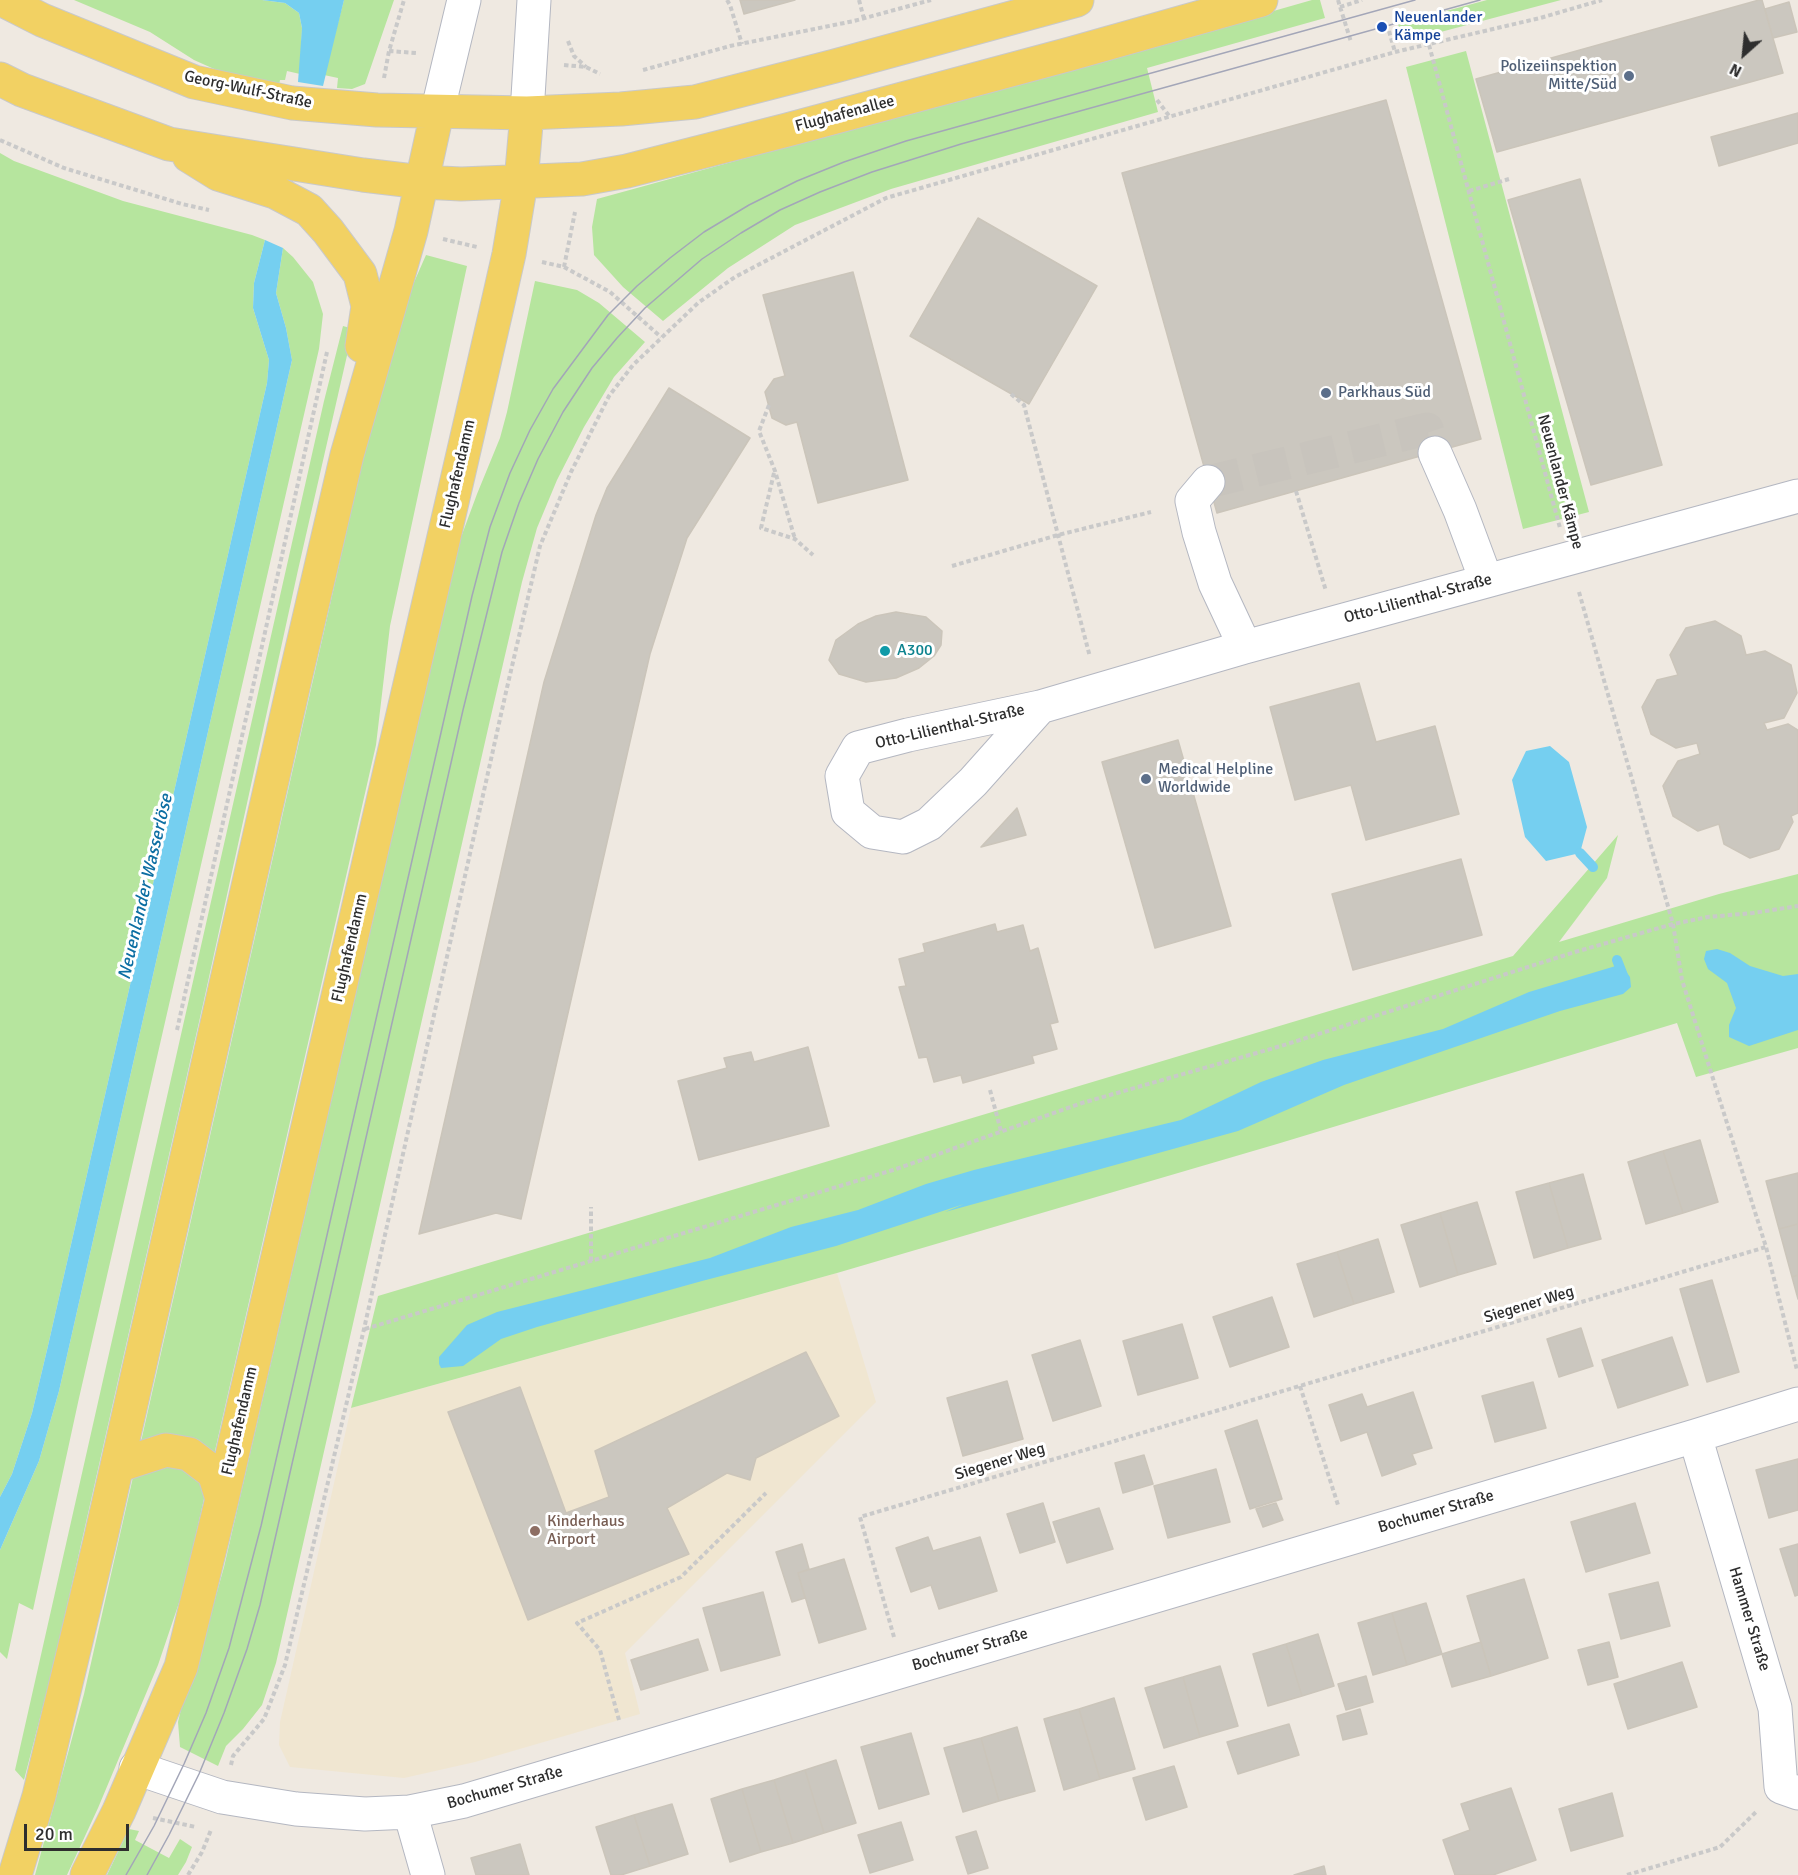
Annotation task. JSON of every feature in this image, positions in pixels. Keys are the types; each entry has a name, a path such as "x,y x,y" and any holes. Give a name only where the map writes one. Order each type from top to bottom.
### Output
{"main road":[{"name":"Georg-Wulf-Straße","path":"3,0 42,20 194,82 292,103 437,113"},
{"path":"15,1875 39,1796 117,1466 351,442 411,231 437,113 527,113 621,109 695,102 1077,0"},
{"name":"Flughafenallee","path":"422,182 461,184 582,179 627,171 1070,54 1261,0"},
{"path":"0,79 22,90 169,144 363,175 422,182"},
{"name":"Flughafendamm","path":"87,1875 118,1811 181,1667 222,1499 497,307 521,182 527,113"},
{"path":"169,144 218,174 275,192 309,210 360,274 368,306 363,342 348,403 351,442"},
{"path":"117,1466 166,1450 189,1454 214,1473 222,1499"}],"street":[{"path":"437,113 464,0"},
{"name":"Flughafendamm","path":"527,113 534,0"},
{"path":"1435,453 1460,510 1486,580"},
{"path":"1208,482 1192,501 1215,583 1245,647"},
{"name":"Otto-Lilienthal-Straße","path":"1040,707 973,782 929,824 903,837 872,832 848,812 842,776 858,748 1040,707 1245,647 1798,496"},
{"name":"Bochumer Straße","path":"136,1768 222,1797 296,1809 364,1814 410,1812 464,1801 1695,1437 1798,1404"},
{"name":"Hammer Straße","path":"1695,1437 1775,1708 1790,1790"},
{"path":"410,1812 428,1875"}],"path":[{"path":"727,0 742,44"},
{"path":"858,0 864,19"},
{"path":"642,70 742,44 864,19 931,0"},
{"path":"1338,0 1351,42"},
{"path":"1340,7 1362,0"},
{"path":"222,1797 233,1756 264,1719 285,1665 364,1329 540,546 571,472 609,396 633,365 698,303 735,277 886,198 1395,52 1540,18 1602,0"},
{"path":"1389,31 1395,52"},
{"path":"567,33 574,56 586,67 603,75"},
{"name":"Neuenlander Kämpe","path":"1429,45 1569,559 1673,924"},
{"path":"389,51 450,56"},
{"path":"531,62 586,67"},
{"path":"1157,100 1170,117"},
{"path":"0,140 64,168 182,204 217,212"},
{"path":"1469,191 1509,180"},
{"path":"177,1032 328,348"},
{"path":"1011,394 1024,405 1098,690"},
{"path":"769,405 759,431 775,471 795,539"},
{"path":"775,471 761,528 795,539 813,555"},
{"path":"1296,491 1335,622"},
{"path":"952,566 1058,535 1151,512"},
{"path":"364,1329 893,1170 1082,1102 1281,1046 1564,956 1673,924 1708,917 1798,906"},
{"path":"1673,924 1682,980 1766,1247 1798,1374"},
{"path":"990,1090 1001,1131"},
{"path":"591,1207 591,1261"},
{"name":"Siegener Weg","path":"903,1670 860,1517 1766,1247"},
{"path":"1300,1386 1348,1538"},
{"path":"627,1753 600,1650 577,1623 681,1577 766,1493"},
{"path":"1627,1875 1720,1847 1790,1790"},
{"path":"188,1875 211,1831"}],"shaded area":[{"name":"Kinderhaus Airport","path":"837,1273 876,1402 625,1653 640,1714 475,1762 404,1778 290,1767 279,1745 280,1722 351,1408"}],"green space":[{"path":"74,0 262,0 285,3 299,13 302,28 300,74 287,71 285,80 280,80 279,86 232,77 194,60 150,32"},
{"path":"344,0 394,0 365,84 352,89 337,88 338,78 324,75"},
{"path":"1312,0 1320,0 1325,18 1147,68 1158,112 891,189 795,225 728,268 663,321 623,287 594,255 592,227 597,199"},
{"path":"1487,0 1561,0 1403,42 1398,24"},
{"path":"1466,51 1589,512 1523,529 1406,67"},
{"path":"0,153 14,161 123,201 265,240 254,283 253,308 269,360 267,383 47,1350 32,1413 12,1474 0,1497"},
{"path":"283,248 313,282 323,314 319,349 79,1398 33,1610 19,1603 7,1659 0,1652 0,1550 39,1461 59,1391 292,360 276,293"},
{"path":"426,255 467,266 390,626 376,745 183,1591 158,1665 98,1808 67,1875 35,1875 84,1694 362,463 404,305"},
{"path":"535,281 577,290 599,303 645,342 614,377 584,427 557,480 537,528 490,720 276,1663 262,1705 226,1746 218,1766 180,1747 178,1722 224,1567 460,540 500,438"},
{"path":"343,326 350,328 351,338 54,1664 24,1780 15,1770 324,401"},
{"path":"1618,835 1607,878 1559,942 1719,894 1798,874 1798,1048 1696,1077 1677,1023 1277,1144 837,1273 351,1408 378,1296 1513,956"},
{"path":"129,1829 139,1831 135,1840 169,1858 180,1839 192,1847 178,1875 107,1875"}],"water":[{"path":"262,0 344,0 323,86 298,82 302,28 299,13 285,3"},
{"path":"265,240 283,248 276,293 292,360 59,1391 39,1461 0,1550 0,1497 12,1474 32,1413 267,383 269,360 253,308 254,283"},
{"path":"1550,746 1569,762 1587,827 1580,853 1546,861 1525,837 1512,780 1526,751"},
{"path":"1717,949 1730,953 1750,966 1783,976 1798,974 1798,1030 1749,1046 1729,1037 1729,1025 1736,1008 1727,983 1708,969 1704,959 1706,951"},
{"path":"1619,965 1630,977 1631,987 1623,994 1560,1011 1344,1085 1238,1131 945,1212 964,1204 836,1246 537,1327 501,1339 463,1366 441,1368 439,1364 439,1357 467,1325 497,1312 710,1258 791,1227 858,1210 926,1184 974,1170 1181,1120 1261,1082 1323,1060 1443,1029 1529,992"}],"building":[{"path":"740,0 795,0 744,14"},
{"name":"Polizeiinspektion Mitte/Süd","path":"1762,0 1783,73 1497,152 1476,79"},
{"path":"1789,2 1797,32 1773,38 1765,9"},
{"name":"Parkhaus Süd","path":"1386,100 1481,439 1217,513 1122,173"},
{"path":"1798,113 1798,143 1719,166 1711,137"},
{"path":"1580,179 1662,465 1591,485 1508,200"},
{"path":"978,218 1097,286 1029,404 910,336"},
{"path":"853,272 908,480 818,503 797,422 786,425 772,418 765,392 774,379 785,376 763,295"},
{"path":"669,388 750,438 687,538 650,654 521,1219 496,1213 419,1234 544,682 596,515 607,488"},
{"name":"A300","path":"896,612 926,617 942,631 941,645 934,656 919,668 896,678 866,682 839,674 829,660 836,640 858,624 876,616"},
{"path":"1715,621 1741,636 1746,655 1765,651 1791,665 1797,693 1784,718 1764,723 1767,730 1788,724 1798,730 1798,813 1791,816 1793,822 1779,849 1750,858 1724,844 1719,824 1698,831 1673,816 1663,786 1678,761 1700,754 1697,743 1676,748 1651,734 1642,707 1657,680 1678,675 1670,655 1686,628"},
{"path":"1359,683 1376,742 1435,726 1459,814 1366,840 1351,785 1295,800 1270,707"},
{"path":"1178,740 1231,926 1155,948 1102,762"},
{"path":"1017,808 1026,835 981,847"},
{"path":"1461,859 1482,935 1353,970 1332,894"},
{"path":"995,924 997,932 1023,925 1030,951 1038,948 1058,1022 1050,1024 1057,1049 1032,1056 1034,1063 963,1083 961,1075 934,1082 927,1057 919,1058 899,987 906,986 899,959 925,952 923,944"},
{"path":"808,1047 829,1126 699,1160 678,1081 727,1068 724,1058 751,1052 754,1062"},
{"path":"1700,1140 1718,1202 1683,1213 1663,1151"},
{"path":"1663,1151 1683,1213 1646,1224 1628,1162"},
{"path":"1798,1173 1798,1224 1779,1229 1766,1181"},
{"path":"1583,1174 1601,1239 1568,1248 1549,1183"},
{"path":"1549,1183 1568,1248 1534,1258 1516,1192"},
{"path":"1477,1202 1496,1264 1458,1275 1440,1213"},
{"path":"1440,1213 1458,1275 1420,1287 1401,1225"},
{"path":"1798,1224 1798,1275 1792,1277 1779,1229"},
{"path":"1378,1239 1394,1292 1354,1304 1337,1252"},
{"path":"1337,1252 1354,1304 1314,1317 1297,1264"},
{"path":"1798,1275 1798,1299 1792,1277"},
{"path":"1712,1280 1739,1372 1707,1382 1680,1289"},
{"path":"1272,1297 1289,1347 1230,1367 1213,1317"},
{"path":"1182,1324 1198,1378 1138,1395 1123,1341"},
{"path":"1581,1328 1593,1366 1559,1377 1547,1339"},
{"path":"1672,1337 1688,1385 1618,1408 1602,1360"},
{"path":"1080,1340 1101,1406 1053,1421 1032,1355"},
{"path":"806,1352 839,1416 756,1458 750,1480 727,1473 667,1508 689,1554 528,1620 448,1412 520,1387 566,1513 609,1497 595,1451"},
{"path":"1007,1381 1023,1439 963,1456 947,1398"},
{"path":"1533,1382 1546,1428 1495,1442 1482,1396"},
{"path":"1413,1392 1432,1448 1412,1454 1416,1464 1382,1476 1367,1432 1341,1441 1329,1405 1362,1394 1367,1407"},
{"path":"1257,1420 1282,1499 1250,1509 1225,1431"},
{"path":"1144,1455 1153,1484 1123,1493 1115,1463"},
{"path":"1798,1459 1798,1510 1769,1518 1756,1470"},
{"path":"1216,1469 1230,1522 1168,1538 1154,1486"},
{"path":"1043,1503 1055,1542 1020,1553 1007,1514"},
{"path":"1276,1503 1283,1520 1263,1527 1256,1509"},
{"path":"1635,1503 1650,1553 1586,1572 1571,1522"},
{"path":"1099,1508 1113,1549 1067,1563 1053,1522"},
{"path":"928,1537 933,1551 980,1537 997,1591 939,1609 931,1585 911,1592 896,1548"},
{"path":"802,1544 809,1569 798,1573 805,1598 792,1602 776,1552"},
{"path":"1798,1544 1798,1595 1795,1596 1780,1549"},
{"path":"844,1559 866,1629 819,1643 798,1573"},
{"path":"1524,1579 1548,1658 1491,1676 1467,1596"},
{"path":"1658,1582 1670,1626 1621,1639 1609,1594"},
{"path":"763,1592 780,1655 721,1671 703,1608"},
{"path":"1426,1603 1442,1654 1407,1665 1392,1613"},
{"path":"1392,1613 1407,1665 1373,1675 1358,1623"},
{"path":"1318,1634 1334,1686 1302,1696 1286,1644"},
{"path":"698,1639 708,1670 641,1690 631,1660"},
{"path":"1481,1642 1491,1676 1452,1687 1442,1654"},
{"path":"1609,1642 1618,1677 1588,1685 1578,1650"},
{"path":"1286,1644 1302,1696 1268,1706 1253,1654"},
{"path":"1682,1662 1697,1707 1628,1729 1614,1684"},
{"path":"1220,1666 1238,1726 1200,1737 1183,1677"},
{"path":"1366,1676 1373,1702 1346,1710 1338,1684"},
{"path":"1183,1677 1200,1737 1164,1748 1145,1688"},
{"path":"1114,1698 1135,1769 1100,1779 1079,1709"},
{"path":"1079,1709 1100,1779 1064,1790 1044,1719"},
{"path":"1360,1709 1367,1734 1343,1740 1337,1716"},
{"path":"1289,1724 1299,1755 1238,1774 1227,1742"},
{"path":"1017,1727 1035,1791 999,1801 981,1738"},
{"path":"911,1733 929,1794 879,1809 861,1747"},
{"path":"981,1738 999,1801 963,1812 944,1748"},
{"path":"836,1760 856,1823 824,1833 805,1770"},
{"path":"1174,1766 1187,1807 1146,1820 1133,1778"},
{"path":"805,1770 824,1833 793,1843 774,1780"},
{"path":"774,1780 793,1843 761,1852 742,1789"},
{"path":"1511,1788 1536,1860 1493,1875 1455,1875 1443,1840 1470,1830 1461,1804"},
{"path":"742,1789 761,1852 730,1862 711,1799"},
{"path":"1612,1793 1623,1836 1571,1851 1559,1809"},
{"path":"672,1804 688,1854 650,1866 634,1815"},
{"path":"634,1815 650,1866 621,1875 611,1875 596,1827"},
{"path":"901,1822 913,1860 870,1873 858,1835"},
{"path":"976,1831 988,1868 968,1874 956,1837"},
{"path":"520,1844 529,1875 476,1875 471,1858"},
{"path":"1324,1866 1326,1875 1294,1875"}],"waterway":[{"path":"1580,853 1593,867"},
{"path":"1617,960 1624,978"}],"tunnel":[{"path":"1208,482 1427,429 1435,453"}],"tram line":[{"path":"126,1875 154,1826 184,1764 206,1713 229,1648 261,1526 472,596 490,527 510,473 553,389 608,315 637,286 704,232 749,205 797,181 906,141 1415,0"},
{"path":"147,1875 199,1774 224,1713 260,1605 463,710 502,552 519,503 538,459 563,412 592,368 645,308 702,259 780,210 820,192 872,172 961,144 1480,0"}],"place":[{"name":"Neuenlander Kämpe","path":"1382,27"},
{"name":"Polizeiinspektion Mitte/Süd","path":"1629,76"},
{"name":"Parkhaus Süd","path":"1326,393"},
{"name":"A300","path":"885,651"},
{"name":"Medical Helpline Worldwide","path":"1146,779"},
{"name":"Kinderhaus Airport","path":"535,1531"}],"water label":[{"name":"Neuenlander Wasserlöse","path":"146,887"}]}
